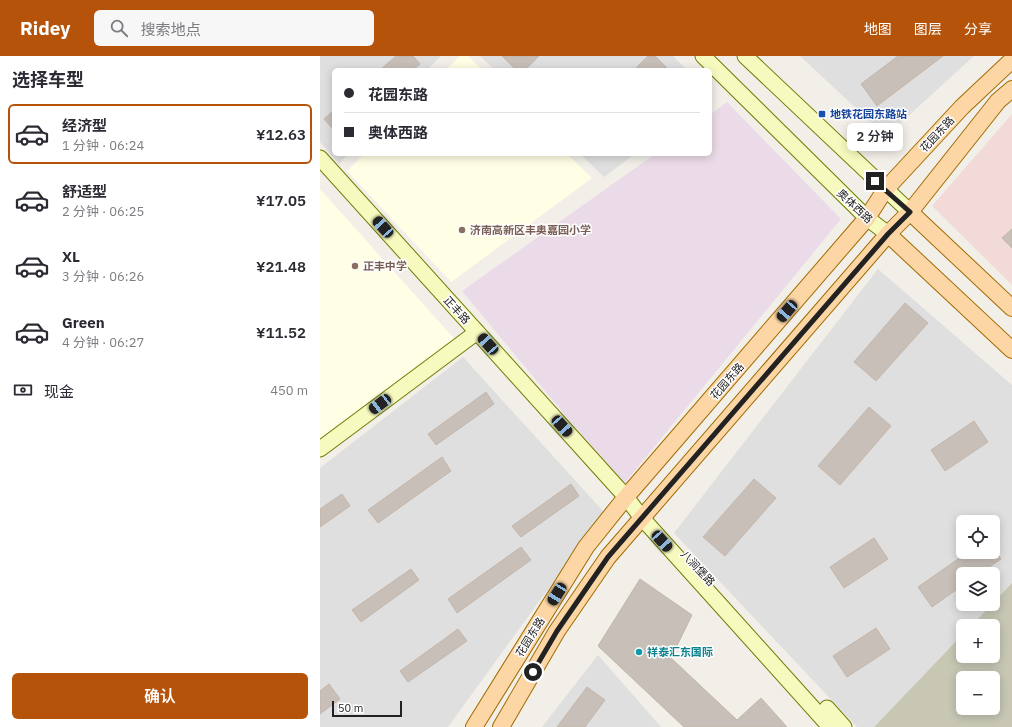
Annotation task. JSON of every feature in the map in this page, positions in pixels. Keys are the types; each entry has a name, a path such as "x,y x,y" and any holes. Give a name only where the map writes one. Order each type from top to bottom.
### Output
{"main road":[{"name":"花园东路","path":"474,727 586,546 626,497 867,218 885,190 962,108 1012,60"},
{"name":"花园东路","path":"501,727 557,631 608,557 888,234 910,212 998,101 1012,88"},
{"path":"910,212 1012,308"},
{"name":"奥体西路","path":"888,234 1012,350"}],"street":[{"name":"奥体西路","path":"703,56 867,218 888,234"},
{"path":"745,56 910,212"},
{"name":"正丰路","path":"320,158 626,497"},
{"path":"320,449 477,332"},
{"name":"八涧堡路","path":"626,497 844,727"},
{"name":"八涧堡路","path":"644,515 830,727"}],"shaded area":[{"path":"320,56 441,56 429,68 332,68 332,156 320,142"},
{"path":"460,56 468,56 480,68 448,68"},
{"path":"480,56 673,56 685,68 493,68"},
{"path":"800,56 974,56 886,136"},
{"path":"727,102 841,219 623,485 462,291 652,156 712,156 712,113"},
{"path":"1012,114 1012,285 932,206"},
{"path":"332,156 346,156 339,164"},
{"name":"济南高新区丰奥嘉园小学","path":"362,156 569,156 592,178 451,282 347,171"},
{"path":"582,156 632,156 604,177"},
{"name":"正丰中学","path":"320,189 459,344 320,446"},
{"path":"878,269 1012,385 1012,583 1000,596 1000,567 956,567 956,611 985,611 978,619 956,619 956,641 874,727 857,727 674,533"},
{"path":"463,357 604,512 448,727 320,727 320,468"},
{"path":"1012,583 1012,727 874,727 956,641 956,663 1000,663 1000,619 978,619 985,611 1000,611 1000,596"},
{"path":"598,655 661,727 542,727"}],"building":[{"path":"396,56 413,56 420,64 415,68 382,68"},
{"path":"502,56 539,56 527,68 514,68"},
{"path":"648,56 655,56 667,68 636,68"},
{"path":"898,56 943,56 877,106 861,84"},
{"path":"332,112 332,128 324,119"},
{"path":"1012,229 1012,248 1002,238"},
{"path":"905,303 928,323 876,381 854,362"},
{"path":"486,392 494,404 436,445 428,434"},
{"path":"869,407 891,426 840,485 818,466"},
{"path":"974,421 988,442 945,471 931,450"},
{"path":"442,457 451,471 378,523 368,510"},
{"path":"754,479 776,498 725,556 703,537"},
{"path":"571,484 579,496 521,537 512,526"},
{"path":"342,494 350,506 320,527 320,509"},
{"path":"874,538 888,559 844,588 830,567"},
{"path":"521,547 531,560 457,613 448,599"},
{"path":"1000,558 1001,559 989,567 956,567 956,590 932,607 918,587 958,559 1000,559"},
{"path":"411,569 419,580 361,622 352,610"},
{"name":"祥泰汇东国际","path":"640,579 692,615 671,658 737,720 761,698 787,727 684,727 598,646"},
{"path":"876,628 890,649 847,677 833,656"},
{"path":"458,629 467,641 408,682 400,671"},
{"path":"329,684 340,699 320,714 320,691"},
{"path":"587,687 605,700 585,727 557,727"}],"place":[{"name":"地铁花园东路站","path":"822,114"},
{"name":"济南高新区丰奥嘉园小学","path":"462,230"},
{"name":"正丰中学","path":"355,266"},
{"name":"祥泰汇东国际","path":"639,652"}],"route":[{"path":"533,672 557,631 608,557 888,234 910,212 875,181"}]}
